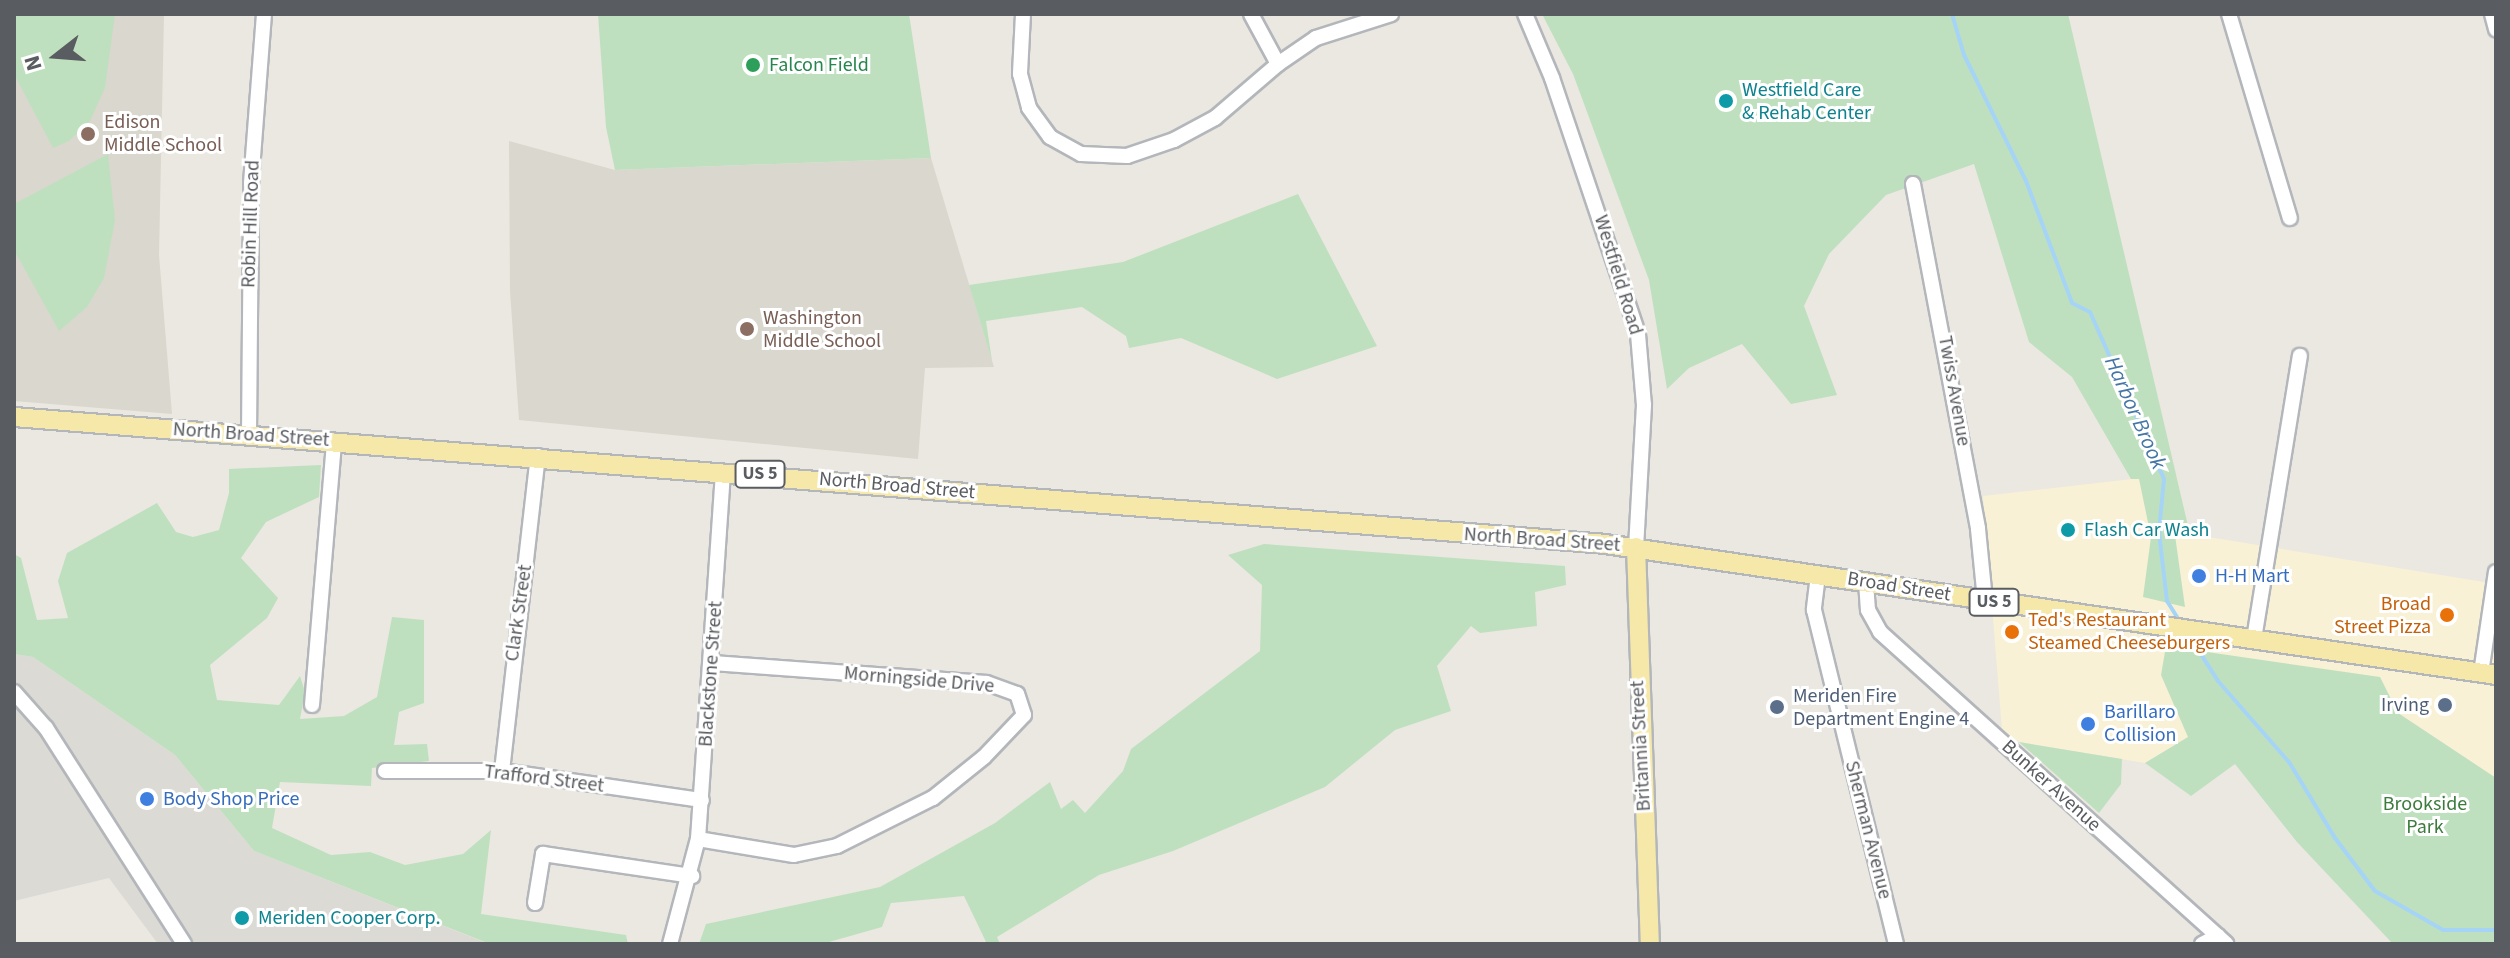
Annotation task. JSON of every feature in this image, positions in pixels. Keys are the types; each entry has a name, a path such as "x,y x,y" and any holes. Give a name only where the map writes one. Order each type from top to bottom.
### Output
{"main road":[{"name":"North Broad Street","path":"14,417 538,456 1636,547"},
{"name":"Broad Street","path":"1636,547 2489,674"},
{"name":"Britannia Street","path":"1636,547 1650,944"}],"street":[{"name":"Robin Hill Road","path":"249,435 251,183 264,14"},
{"path":"1023,14 1020,74 1029,108 1050,137 1081,154 1127,156 1174,140 1215,118 1278,64 1316,38 1391,14"},
{"path":"1251,14 1278,64"},
{"name":"Westfield Road","path":"1525,14 1624,285 1638,334 1644,418 1636,547"},
{"path":"2229,14 2290,218"},
{"path":"2492,14 2496,29"},
{"name":"Twiss Avenue","path":"1913,184 1978,529 1985,601"},
{"path":"2254,639 2300,356"},
{"path":"312,705 334,441"},
{"name":"Clark Street","path":"502,771 538,456"},
{"name":"Blackstone Street","path":"670,944 692,876 698,839 713,663 723,472"},
{"path":"2489,674 2496,572"},
{"name":"Sherman Avenue","path":"1818,575 1814,610 1896,944"},
{"name":"Bunker Avenue","path":"1866,582 1868,610 1880,632 2222,940"},
{"name":"Morningside Drive","path":"698,839 794,855 837,846 933,798 984,757 1024,715 1017,694 986,683 713,663"},
{"path":"14,692 46,728 184,944"},
{"name":"Trafford Street","path":"385,771 502,771 702,800"},
{"path":"535,903 543,854 692,876"},
{"path":"2202,944 2222,940"}],"shaded area":[{"name":"Edison Middle School","path":"14,14 164,14 159,255 172,414 14,401"},
{"name":"Washington Middle School","path":"509,141 615,170 931,158 994,367 925,368 918,459 519,420 510,291"},
{"path":"2176,474 2190,534 2496,584 2496,778 2398,713 2380,677 2161,675 2188,737 2145,763 2019,742 2002,729 1983,496"},
{"path":"14,654 33,657 175,755 254,851 489,944 158,944 109,878 14,901"}],"green space":[{"path":"14,14 115,14 105,88 90,121 69,141 53,148 14,74"},
{"name":"Falcon Field","path":"598,14 909,14 931,158 615,170 606,127"},
{"path":"1542,14 2068,14 2190,534 2175,535 2185,607 2143,597 2151,537 2139,479 2131,479 2072,377 2029,342 1974,164 1886,195 1829,254 1804,306 1837,395 1791,404 1742,344 1689,368 1667,389 1649,280 1573,74"},
{"path":"108,154 115,220 104,278 87,307 59,331 14,250 14,204"},
{"path":"1298,194 1377,346 1277,379 1181,338 1129,348 1126,336 1082,307 986,321 992,361 969,285 1123,262"},
{"path":"321,465 319,497 266,522 241,558 278,598 267,618 210,665 217,700 279,705 300,676 305,692 300,719 344,716 377,697 392,617 424,620 424,703 399,712 394,745 427,744 429,761 372,768 371,786 280,782 272,828 331,855 370,852 405,865 463,854 491,830 481,914 626,935 628,944 490,944 254,851 175,755 33,657 14,654 14,554 21,558 37,620 68,618 58,581 67,553 157,503 176,532 193,537 219,530 229,493 229,469"},
{"path":"1264,544 1565,566 1566,585 1535,592 1537,626 1480,633 1471,626 1437,666 1451,711 1395,730 1325,787 1173,851 1099,875 997,937 1000,944 987,944 964,896 891,903 882,927 822,944 699,944 706,924 880,887 995,823 1050,782 1061,809 1073,800 1085,813 1123,771 1131,749 1260,651 1262,585 1228,555"},
{"name":"Brookside Park","path":"2166,646 2380,677 2398,713 2496,778 2496,944 2393,944 2297,842 2235,764 2191,796 2145,763 2188,737 2161,675"},
{"path":"2019,742 2122,759 2121,784 2099,813"}],"waterway":[{"name":"Harbor Brook","path":"1952,14 1964,55 2026,181 2072,303 2090,312 2164,479 2159,532 2167,601 2181,623"},
{"name":"Harbor Brook","path":"2190,637 2218,681 2289,762 2335,838 2375,891 2443,930 2496,930"}],"place":[{"name":"Falcon Field","path":"753,65"},
{"name":"Westfield Care & Rehab Center","path":"1726,101"},
{"name":"Edison Middle School","path":"88,134"},
{"name":"Washington Middle School","path":"747,329"},
{"name":"Flash Car Wash","path":"2068,530"},
{"name":"H-H Mart","path":"2199,576"},
{"name":"Broad Street Pizza","path":"2447,615"},
{"name":"Ted's Restaurant Steamed Cheeseburgers","path":"2012,632"},
{"name":"Irving","path":"2445,705"},
{"name":"Meriden Fire Department Engine 4","path":"1777,707"},
{"name":"Barillaro Collision","path":"2088,724"},
{"name":"Body Shop Price","path":"147,799"},
{"name":"Meriden Cooper Corp.","path":"242,918"}]}
